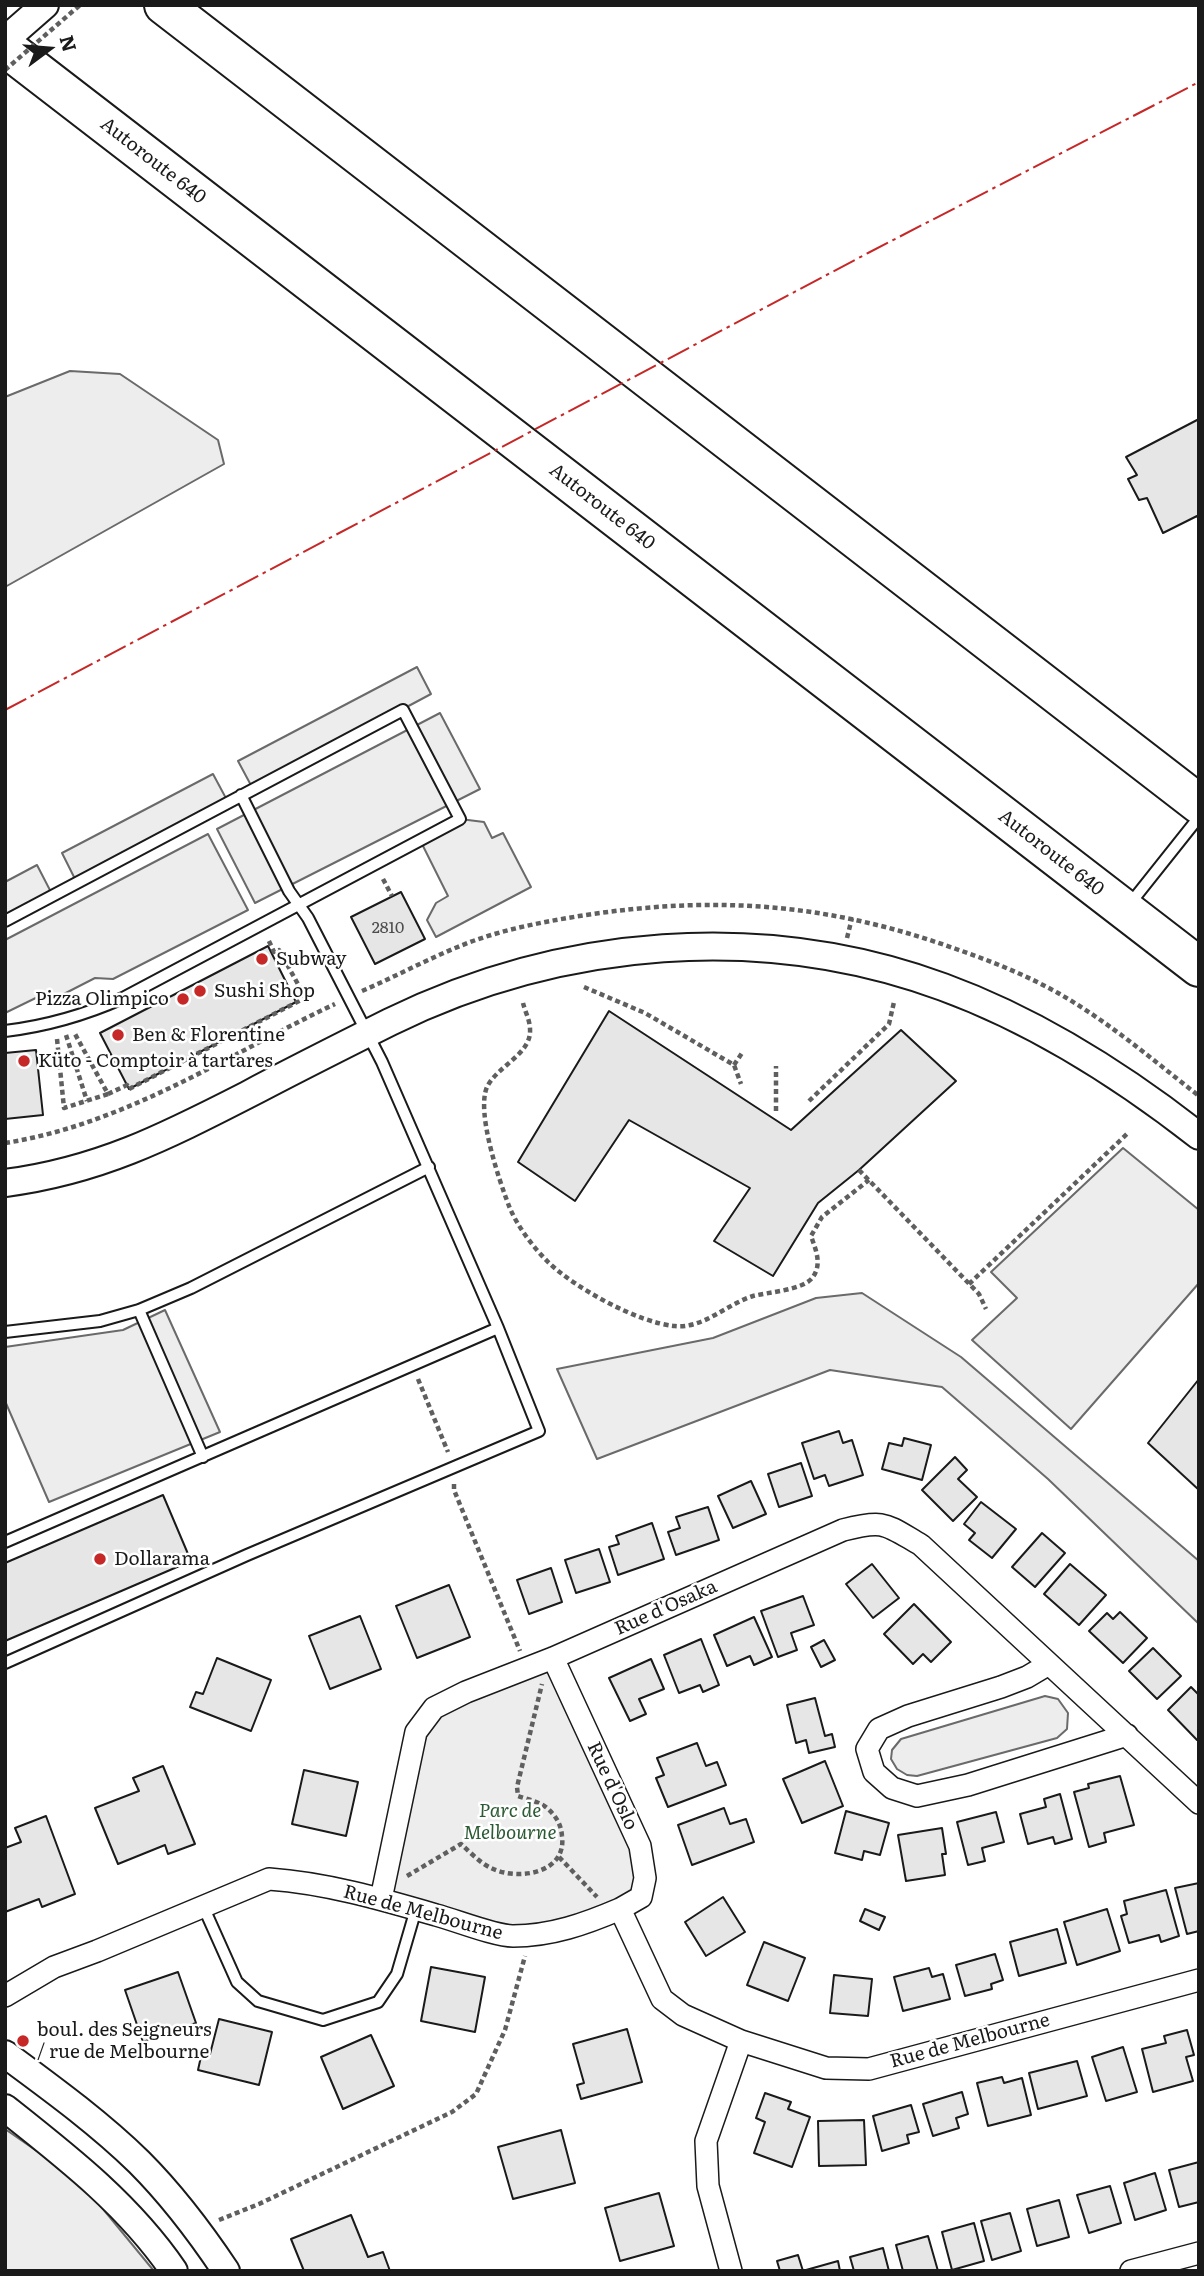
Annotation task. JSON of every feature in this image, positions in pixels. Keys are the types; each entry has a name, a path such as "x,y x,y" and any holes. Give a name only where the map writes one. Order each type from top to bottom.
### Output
{"highway":[{"path":"164,5 1199,804"},
{"path":"186,5 231,57"},
{"name":"Autoroute 640","path":"5,47 1199,967"}],"street":[{"path":"5,40 45,5"},
{"path":"5,1183 92,1165 157,1141 422,1006 461,990 565,960 657,948 724,946 780,950 884,968 941,986 1047,1034 1091,1060 1199,1136"},
{"name":"Rue d'Osaka","path":"382,1892 416,1732 433,1708 843,1530 869,1524 887,1525 921,1545 1199,1803"},
{"name":"Rue d'Oslo","path":"550,1658 640,1846 645,1878 640,1897 616,1911"},
{"path":"1049,1664 1001,1687 908,1716 879,1729 867,1749 874,1772 892,1788 917,1796 968,1785 1127,1735"},
{"name":"Rue de Melbourne","path":"5,1996 54,1967 269,1879 382,1892 416,1909 509,1936 547,1934 616,1911 662,1999 683,2015 741,2041 826,2068 869,2068 1199,1980"},
{"path":"730,2271 708,2186 706,2141 741,2041"},
{"path":"5,2054 138,2161 184,2211 226,2271"},
{"path":"5,2108 101,2186 151,2240 174,2271"},
{"path":"1131,2271 1199,2253"}],"lane":[{"path":"5,921 403,710 460,819 108,1004 53,1023 5,1031"},
{"path":"5,1663 247,1555 539,1431 429,1167 368,1033 308,918 289,891 241,795"},
{"path":"1125,910 1199,817"},
{"path":"5,1332 100,1321 139,1310 191,1289 429,1167"},
{"path":"139,1310 203,1457"},
{"path":"5,1542 498,1328"},
{"path":"203,1906 237,1982 258,2001 323,2020 378,2002 397,1974 416,1909"}],"path":[{"path":"5,70 80,5"},
{"path":"383,878 392,896"},
{"path":"57,1039 64,1108 127,1085 129,1089 301,999 304,995 279,950 274,952 268,939"},
{"path":"584,987 645,1013 734,1065 741,1084"},
{"path":"809,1101 889,1024 894,1002"},
{"path":"523,1003 530,1029 528,1038 525,1047 496,1074 487,1088 483,1105 485,1128 509,1207 531,1243 550,1264 572,1282 607,1303 659,1324 678,1327 694,1324 743,1300 810,1281 818,1263 811,1236 822,1217 869,1180"},
{"path":"5,1143 68,1128 132,1106 213,1068 329,1007"},
{"path":"75,1034 108,1094"},
{"path":"66,1037 87,1101"},
{"path":"734,1065 742,1053"},
{"path":"776,1066 776,1111"},
{"path":"969,1284 1128,1133"},
{"path":"859,1170 979,1294 986,1309"},
{"path":"412,1365 454,1467 454,1490 521,1654"},
{"path":"382,1892 461,1844 491,1868 526,1876 550,1866 559,1857 563,1844 560,1824 546,1807 518,1796 517,1787 550,1658"},
{"path":"559,1857 616,1911"},
{"path":"219,2220 259,2204 452,2112 476,2094 505,2030 530,1935"}],"shaded area":[{"path":"70,371 120,374 218,440 224,464 5,587 5,397"},
{"path":"417,667 431,694 253,789 238,761"},
{"path":"440,713 480,789 255,903 217,829"},
{"path":"213,774 228,802 77,883 62,853"},
{"path":"460,819 484,822 492,838 503,833 531,887 436,937 427,920 436,903 448,896 420,840"},
{"path":"208,834 248,910 113,979 95,978 54,999 50,991 5,1013 5,940"},
{"path":"37,865 53,896 5,921 5,882"},
{"path":"1123,1148 1199,1210 1199,1283 1071,1429 972,1340 1017,1298 991,1272"},
{"path":"862,1293 961,1357 1199,1561 1199,1624 1048,1479 942,1387 830,1370 597,1459 557,1369 713,1338 816,1298"},
{"path":"165,1310 220,1432 49,1502 5,1401 5,1347 123,1330"},
{"name":"Parc de Melbourne","path":"553,1658 640,1846 641,1897 547,1934 381,1899 434,1708"},
{"path":"1045,1696 1058,1699 1068,1713 1067,1729 1057,1738 917,1776 907,1775 897,1769 891,1759 892,1750 901,1739"},
{"path":"5,2129 80,2181 154,2271 5,2271"}],"building":[{"path":"1199,419 1199,520 1197,516 1163,533 1147,498 1139,500 1128,479 1137,475 1126,457"},
{"path":"401,892 425,939 375,964 351,917"},
{"path":"268,946 296,1002 129,1089 100,1033"},
{"path":"609,1011 791,1130 901,1030 956,1081 859,1170 818,1203 773,1276 714,1241 750,1188 629,1120 575,1201 518,1162"},
{"path":"36,1050 43,1115 5,1119 5,1053"},
{"path":"1199,1379 1199,1490 1148,1443"},
{"path":"839,1431 843,1443 852,1440 863,1475 829,1486 825,1475 814,1479 802,1443"},
{"path":"904,1438 931,1445 922,1480 882,1469 889,1443 902,1446"},
{"path":"955,1457 967,1470 958,1479 977,1497 953,1521 922,1490"},
{"path":"801,1463 812,1496 779,1507 768,1474"},
{"path":"751,1481 766,1514 733,1528 718,1496"},
{"path":"163,1495 191,1561 5,1641 5,1563"},
{"path":"981,1502 1016,1529 992,1558 969,1540 975,1533 964,1524"},
{"path":"708,1507 719,1540 676,1555 668,1532 680,1528 676,1517"},
{"path":"652,1523 664,1559 618,1575 609,1547 619,1544 616,1536"},
{"path":"1042,1533 1065,1553 1035,1587 1012,1567"},
{"path":"599,1549 610,1582 576,1593 565,1560"},
{"path":"872,1564 899,1598 873,1618 846,1584"},
{"path":"1070,1564 1106,1595 1079,1625 1044,1594"},
{"path":"551,1568 562,1602 529,1614 517,1580"},
{"path":"449,1585 470,1637 417,1658 396,1606"},
{"path":"803,1596 814,1625 791,1633 797,1650 778,1657 761,1611"},
{"path":"914,1604 951,1642 931,1662 923,1654 913,1664 884,1634"},
{"path":"1120,1612 1147,1638 1123,1663 1089,1631 1107,1613 1113,1619"},
{"path":"360,1616 381,1669 330,1689 309,1636"},
{"path":"754,1617 772,1657 754,1665 750,1656 727,1666 714,1635"},
{"path":"701,1639 719,1685 703,1692 700,1685 679,1693 664,1655"},
{"path":"824,1640 835,1660 821,1667 811,1647"},
{"path":"1153,1648 1181,1676 1157,1699 1129,1671"},
{"path":"217,1658 271,1680 251,1731 190,1707 196,1692 203,1694"},
{"path":"651,1659 664,1689 639,1699 646,1714 630,1721 609,1678"},
{"path":"1191,1687 1199,1695 1197,1740 1168,1710"},
{"path":"815,1698 825,1736 832,1734 835,1747 809,1753 806,1740 796,1743 787,1705"},
{"path":"697,1743 706,1766 717,1762 726,1785 668,1807 656,1778 664,1775 657,1758"},
{"path":"825,1761 843,1806 802,1823 783,1779"},
{"path":"163,1766 195,1844 168,1854 165,1845 118,1864 95,1808 139,1791 133,1778"},
{"path":"304,1770 358,1782 346,1836 292,1824"},
{"path":"1120,1776 1134,1825 1104,1833 1106,1842 1089,1847 1074,1792 1089,1788 1088,1784"},
{"path":"1060,1794 1072,1839 1055,1844 1053,1837 1028,1844 1020,1814 1046,1807 1044,1799"},
{"path":"724,1808 730,1824 746,1819 754,1842 692,1865 678,1825"},
{"path":"846,1811 889,1823 880,1855 864,1851 862,1860 835,1853"},
{"path":"996,1812 1004,1842 982,1848 985,1861 968,1865 957,1822"},
{"path":"46,1816 75,1894 42,1907 39,1899 5,1912 5,1848 21,1842 15,1828"},
{"path":"942,1828 946,1854 942,1854 945,1875 906,1881 898,1835"},
{"path":"1199,1883 1199,1931 1187,1934 1175,1888"},
{"path":"1166,1890 1179,1936 1161,1942 1159,1935 1129,1943 1121,1916 1127,1914 1124,1901"},
{"path":"723,1897 745,1932 706,1956 685,1922"},
{"path":"865,1909 885,1917 879,1930 860,1921"},
{"path":"1107,1909 1120,1951 1077,1965 1064,1922"},
{"path":"1057,1929 1066,1963 1019,1976 1010,1942"},
{"path":"764,1942 805,1958 788,2001 747,1985"},
{"path":"995,1954 1003,1980 991,1984 992,1989 965,1996 956,1965"},
{"path":"431,1967 485,1977 475,2032 421,2021"},
{"path":"929,1968 932,1977 943,1974 950,1999 903,2011 894,1977"},
{"path":"178,1972 196,2023 143,2042 125,1990"},
{"path":"834,1975 872,1979 868,2016 830,2013"},
{"path":"219,2019 272,2032 259,2085 198,2070 202,2052 210,2054"},
{"path":"627,2029 642,2082 581,2099 577,2085 584,2083 573,2044"},
{"path":"1187,2030 1194,2055 1186,2057 1193,2081 1153,2092 1142,2049 1166,2043 1164,2036"},
{"path":"371,2035 394,2086 343,2109 321,2057"},
{"path":"1123,2047 1137,2092 1106,2101 1092,2057"},
{"path":"1077,2061 1087,2096 1038,2109 1029,2073"},
{"path":"1002,2077 1004,2083 1022,2078 1031,2115 988,2126 977,2083"},
{"path":"962,2092 968,2114 956,2118 959,2128 933,2136 923,2104"},
{"path":"765,2093 791,2102 788,2109 810,2117 792,2167 754,2153 765,2122 756,2118"},
{"path":"911,2105 919,2132 907,2135 909,2143 882,2151 873,2116"},
{"path":"864,2120 866,2165 819,2166 818,2121"},
{"path":"561,2130 575,2183 513,2199 498,2147"},
{"path":"1199,2162 1199,2202 1179,2207 1169,2170"},
{"path":"1155,2173 1166,2210 1135,2220 1124,2183"},
{"path":"1110,2186 1121,2223 1089,2233 1077,2195"},
{"path":"659,2193 674,2246 620,2261 605,2208"},
{"path":"1059,2200 1069,2237 1037,2246 1027,2209"},
{"path":"1010,2213 1021,2251 992,2260 981,2221"},
{"path":"351,2215 368,2257 383,2252 390,2271 304,2271 291,2239"},
{"path":"974,2223 984,2261 952,2270 942,2232"},
{"path":"928,2236 938,2271 903,2271 896,2245"},
{"path":"883,2248 889,2271 854,2271 850,2257"},
{"path":"798,2255 803,2271 780,2271 777,2261"},
{"path":"838,2261 840,2271 806,2271 806,2270"}],"power":[{"path":"5,710 868,253 1199,82"}],"place":[{"name":"Subway","path":"262,959"},
{"name":"Sushi Shop","path":"200,991"},
{"name":"Pizza Olimpico","path":"183,999"},
{"name":"Ben & Florentine","path":"118,1035"},
{"name":"Küto - Comptoir à tartares","path":"24,1061"},
{"name":"Dollarama","path":"100,1559"},
{"name":"boul. des Seigneurs / rue de Melbourne","path":"23,2041"}]}
